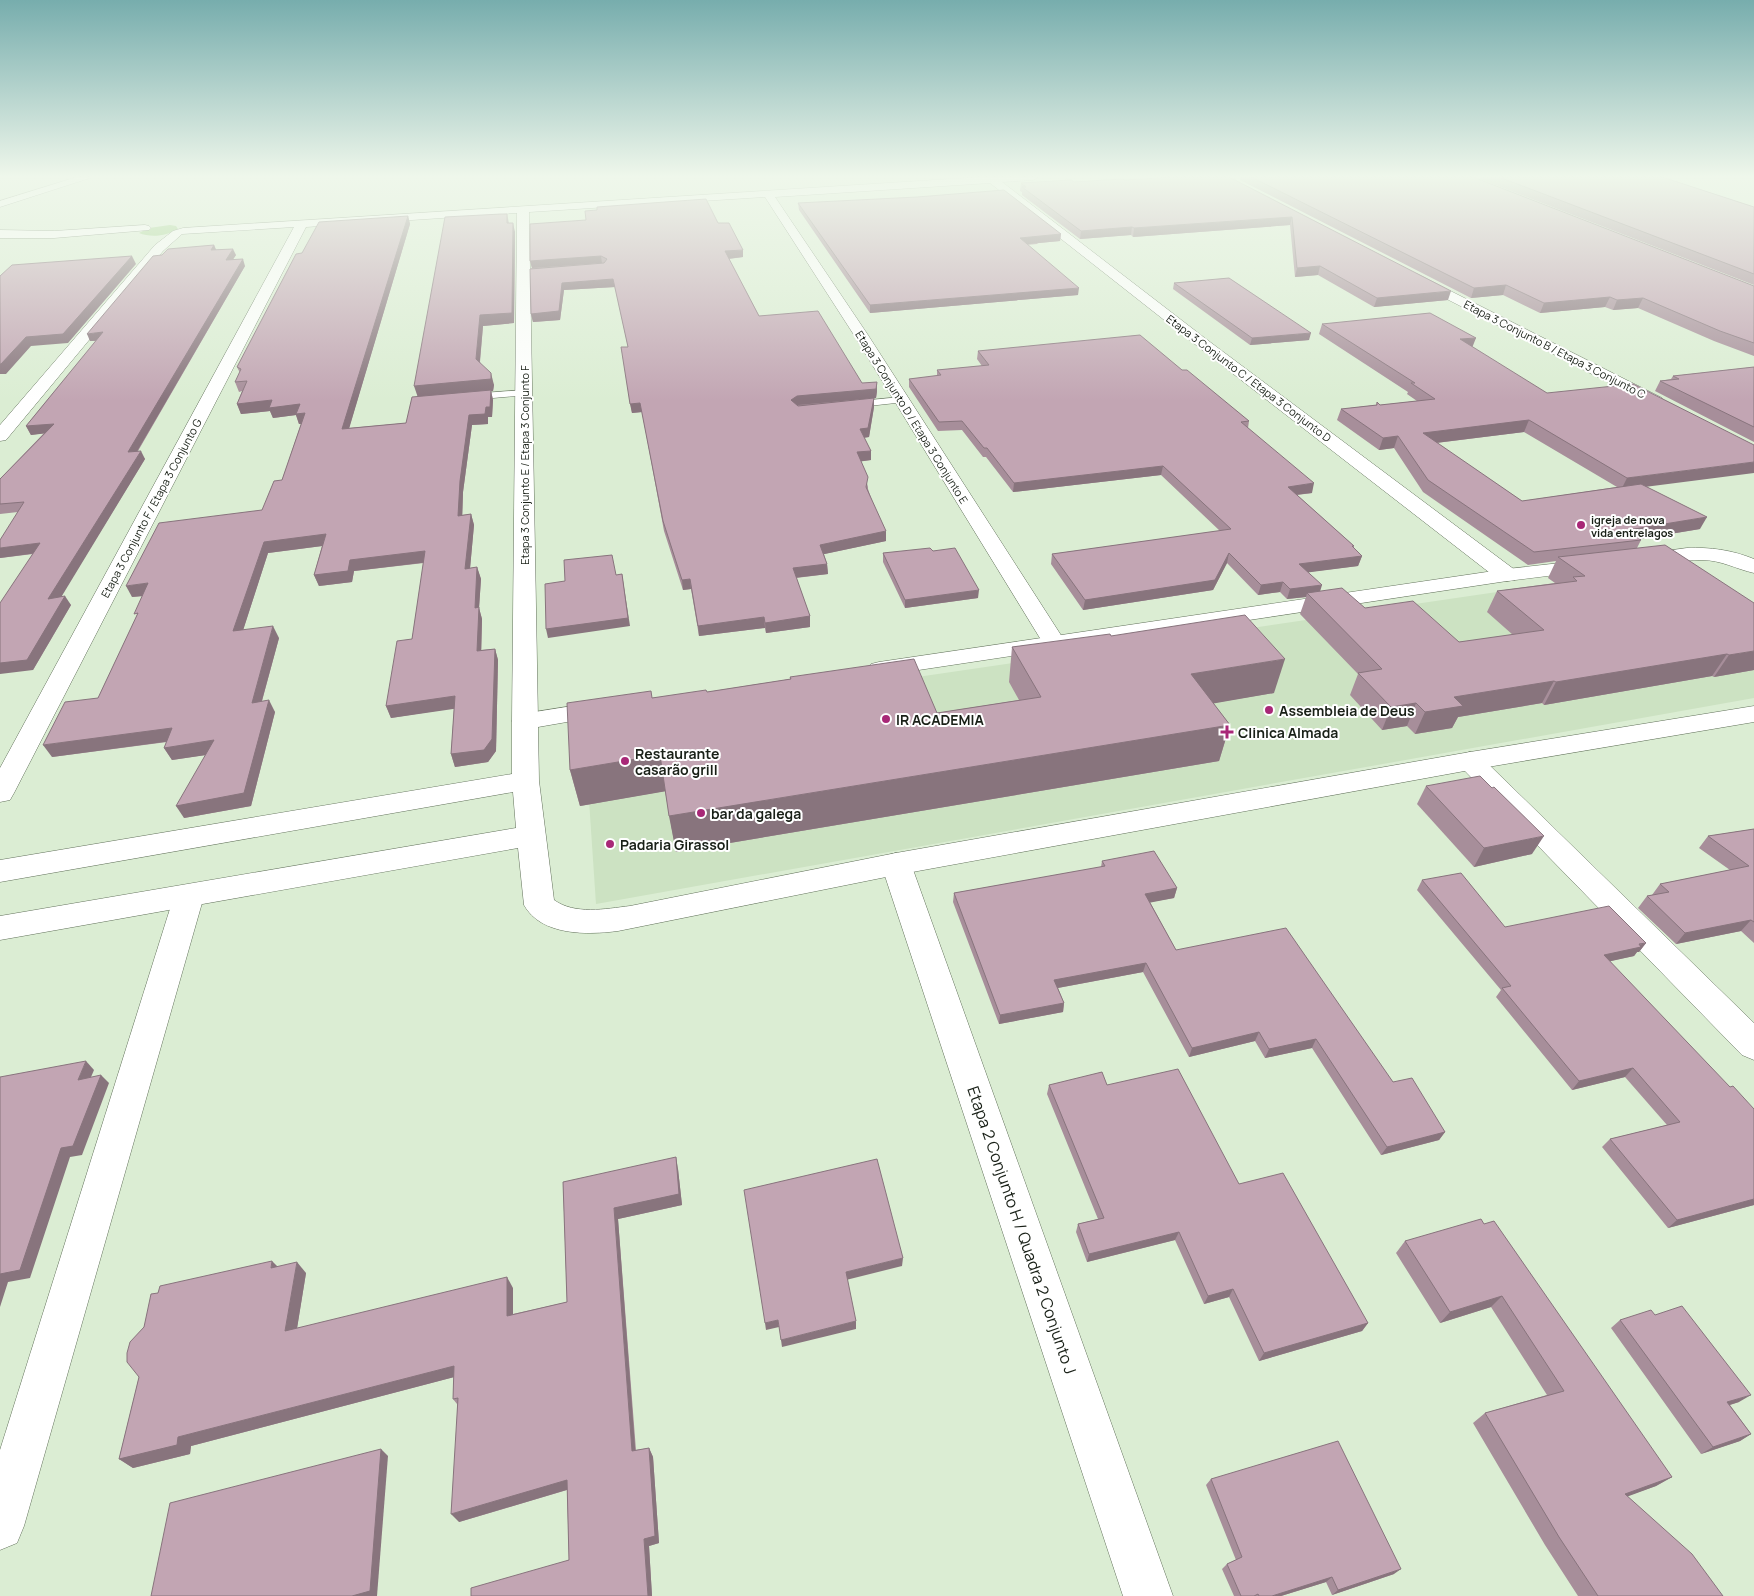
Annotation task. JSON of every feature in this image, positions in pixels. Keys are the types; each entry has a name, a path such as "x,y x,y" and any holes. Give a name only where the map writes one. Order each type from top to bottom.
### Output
{"street":[{"path":"0,436 138,251"},
{"name":"Etapa 3 Conjunto F / Etapa 3 Conjunto G","path":"0,793 287,251"},
{"name":"Etapa 3 Conjunto E / Etapa 3 Conjunto F","path":"526,251 528,272 524,393 525,782 539,905 549,913 572,920 596,922 630,918 896,864"},
{"name":"Etapa 3 Conjunto D / Etapa 3 Conjunto E","path":"805,251 1054,643"},
{"name":"Etapa 3 Conjunto C / Etapa 3 Conjunto D","path":"1085,251 1506,575"},
{"name":"Etapa 3 Conjunto B / Etapa 3 Conjunto C","path":"1408,273 1667,406"},
{"path":"858,672 1506,575 1705,552 1728,555 1754,566"},
{"path":"525,721 623,706"},
{"path":"896,864 1470,761 1754,714"},
{"path":"1470,761 1754,1045"},
{"path":"0,871 525,782"},
{"path":"0,928 530,836"},
{"name":"Etapa 2 Conjunto H / Quadra 2 Conjunto J","path":"896,864 1148,1596"},
{"path":"0,1526 189,896"}],"lane":[{"path":"458,398 524,393"},
{"path":"835,406 901,400"}],"shaded area":[{"path":"1667,567 1754,624 1754,698 596,904 584,726"}],"building":[{"path":"166,251 231,251 226,260 243,259 128,452 141,451 48,599 65,596 27,660 0,663 0,603 40,543 0,548 0,540 24,502 0,504 0,479 54,424 26,426 103,332 87,334 153,256 162,255"},
{"path":"303,251 397,251 342,429 406,423 412,397 491,390 490,407 486,407 485,414 469,415 460,481 458,516 471,514 465,569 477,567 475,608 479,607 477,651 495,649 492,739 484,750 451,754 455,696 386,706 397,641 412,639 425,551 350,560 348,571 314,575 326,534 264,542 233,631 273,626 252,703 269,700 244,793 176,806 214,740 164,748 172,728 43,745 65,702 98,698 138,613 134,614 148,583 126,586 159,523 262,510 274,481 282,480 305,413 296,414 300,404 269,408 272,400 237,404 247,381 235,382 241,369 237,367 296,254"},
{"path":"439,251 513,251 512,313 480,315 476,359 491,373 491,379 414,386"},
{"path":"530,251 725,251 759,316 818,311 862,383 877,382 876,389 797,396 791,400 798,406 874,398 868,428 860,429 871,451 857,452 868,477 866,487 886,531 820,545 827,564 793,568 810,616 765,623 764,617 698,626 690,579 682,580 663,521 640,403 630,404 621,347 628,347 613,279 562,283 559,311 531,314 530,269 604,263 607,259 601,256 530,261"},
{"path":"832,251 1036,251 1079,288 870,305"},
{"path":"1295,251 1374,251 1451,291 1377,298 1320,266 1297,268"},
{"path":"1401,251 1665,251 1754,286 1754,343 1720,331 1643,298 1617,300 1610,297 1544,303 1506,285 1474,288"},
{"path":"1695,251 1754,251 1754,274"},
{"path":"132,256 63,334 26,337 0,364 0,276 12,265"},
{"path":"1229,278 1311,333 1252,338 1174,283"},
{"path":"1430,313 1476,338 1460,339 1547,393 1633,384 1754,445 1754,462 1627,478 1529,420 1423,433 1522,501 1641,484 1707,517 1628,530 1641,540 1534,552 1428,480 1398,436 1383,438 1341,409 1377,405 1377,402 1380,405 1435,399 1411,383 1415,383 1322,324"},
{"path":"1140,335 1182,370 1187,370 1249,421 1241,422 1314,483 1288,487 1354,546 1352,546 1362,556 1299,564 1322,585 1290,589 1283,582 1261,585 1229,553 1215,580 1085,600 1052,554 1231,529 1163,466 1014,483 987,448 984,448 962,421 939,422 909,379 941,375 937,370 989,365 978,351"},
{"path":"1754,367 1754,427 1660,381 1679,379 1673,376"},
{"path":"1665,545 1754,603 1754,651 1454,697 1463,706 1425,712 1416,703 1391,707 1358,673 1382,669 1307,593 1342,588 1365,608 1413,601 1459,642 1544,630 1497,591 1577,581 1573,577 1585,576 1558,557"},
{"path":"930,548 933,551 955,548 979,590 905,600 883,553"},
{"path":"612,555 616,575 622,574 628,618 546,629 545,584 565,581 564,560"},
{"path":"1245,615 1285,659 1191,674 1230,725 669,816 660,755 570,770 567,703 651,691 652,698 706,690 707,692 791,679 790,677 914,659 937,713 1041,697 1012,647 1110,634 1111,636"},
{"path":"1480,776 1492,788 1494,787 1544,836 1484,848 1426,786"},
{"path":"1754,829 1754,922 1751,920 1685,933 1647,896 1669,892 1660,884 1749,866 1708,836"},
{"path":"1154,851 1177,888 1145,894 1176,950 1286,928 1393,1082 1412,1078 1445,1132 1387,1147 1316,1039 1269,1049 1259,1032 1192,1048 1146,963 1054,980 1064,1003 1000,1015 954,893 1105,866 1102,861"},
{"path":"1461,873 1505,927 1609,906 1646,943 1639,944 1641,947 1604,955 1730,1087 1733,1086 1754,1109 1754,1199 1677,1220 1610,1139 1680,1122 1633,1068 1579,1081 1502,988 1511,986 1422,880"},
{"path":"86,1061 78,1080 101,1075 73,1146 61,1148 20,1270 0,1274 0,1077"},
{"path":"1178,1069 1239,1184 1283,1173 1368,1323 1264,1353 1233,1289 1208,1296 1179,1232 1089,1254 1078,1224 1104,1218 1049,1085 1102,1072 1107,1085"},
{"path":"676,1157 679,1194 614,1208 632,1451 649,1448 655,1536 644,1539 648,1596 471,1596 471,1588 569,1560 567,1480 451,1514 458,1398 453,1399 454,1366 178,1437 177,1445 119,1459 139,1377 127,1362 127,1353 130,1342 144,1327 151,1294 158,1293 160,1286 272,1261 271,1268 297,1262 285,1331 507,1277 507,1316 567,1302 563,1182"},
{"path":"877,1159 903,1258 846,1272 856,1321 781,1340 778,1320 765,1323 744,1190"},
{"path":"1481,1219 1484,1224 1494,1221 1672,1477 1625,1494 1692,1554 1723,1596 1598,1596 1559,1537 1485,1413 1564,1391 1502,1296 1450,1312 1405,1241"},
{"path":"1682,1306 1751,1395 1727,1402 1751,1434 1713,1447 1620,1320 1651,1310 1655,1315"},
{"path":"1338,1441 1401,1569 1338,1590 1332,1577 1272,1596 1259,1596 1258,1594 1254,1596 1241,1596 1227,1564 1242,1557 1211,1479"},
{"path":"381,1449 370,1591 352,1596 151,1596 170,1503"}],"place":[{"name":"igreja de nova vida entrelagos","path":"1581,525"},
{"name":"Assembleia de Deus","path":"1269,710"},
{"name":"IR ACADEMIA","path":"886,719"},
{"name":"Clinica Almada","path":"1227,732"},
{"name":"Restaurante casarão grill","path":"625,761"},
{"name":"bar da galega","path":"701,813"},
{"name":"Padaria Girassol","path":"610,844"}]}
